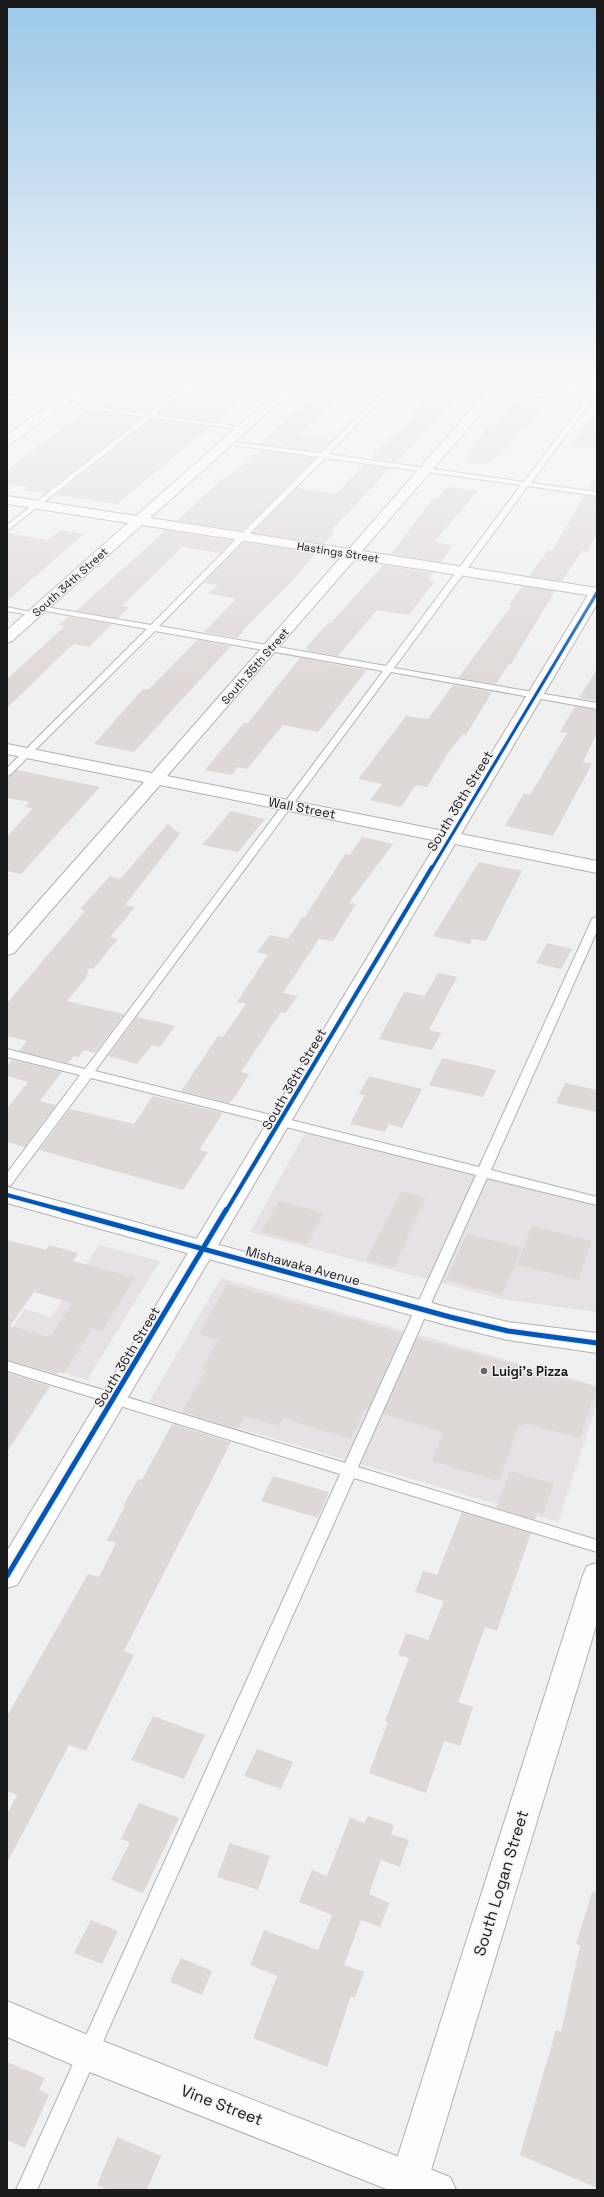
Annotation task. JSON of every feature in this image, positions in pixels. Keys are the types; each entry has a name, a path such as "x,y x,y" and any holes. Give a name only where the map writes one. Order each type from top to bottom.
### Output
{"street":[{"name":"South 34th Street","path":"7,638 180,485"},
{"name":"South 35th Street","path":"7,949 157,779 412,485"},
{"name":"Hastings Street","path":"7,500 597,592"},
{"name":"South 36th Street","path":"7,1576 597,592"},
{"name":"Wall Street","path":"7,749 597,867"},
{"name":"Mishawaka Avenue","path":"7,1195 422,1309 508,1331 597,1343"},
{"name":"South Logan Street","path":"417,2186 597,1575"},
{"name":"Vine Street","path":"7,2019 87,2053 417,2186"}],"lane":[{"path":"7,530 63,485"},
{"path":"7,773 295,485"},
{"path":"7,1182 526,485"},
{"path":"530,485 597,494"},
{"path":"7,609 38,611 152,628 597,706"},
{"path":"26,2190 597,919"},
{"path":"7,1053 597,1201"},
{"path":"7,1366 597,1546"}],"shaded area":[{"path":"305,1133 597,1205 597,1312 501,1299 250,1232"},
{"path":"99,1245 160,1261 87,1380 7,1355 7,1335 25,1309 51,1317"},
{"path":"221,1278 597,1386 597,1404 558,1522 149,1402"}],"building":[{"path":"11,485 56,485 45,493 24,490 27,487"},
{"path":"69,485 141,485 117,504 56,495"},
{"path":"216,485 288,485 242,531 177,521"},
{"path":"345,485 375,485 331,531 335,532 324,544 253,533 297,488 336,494"},
{"path":"591,485 597,485 597,490 588,489"},
{"path":"447,487 478,491 434,542 453,545 441,562 391,554 433,498 438,498"},
{"path":"584,496 597,497 597,534 587,552 582,551 562,581 529,576 548,550 552,551"},
{"path":"60,530 84,534 7,601 7,533 48,540"},
{"path":"166,530 233,541 220,553 182,547 122,606 129,607 118,618 76,611"},
{"path":"244,542 315,553 296,577 244,629 238,638 204,632 236,599 208,593 218,585 204,583"},
{"path":"383,565 433,573 428,580 435,581 409,615 377,610 338,656 307,651 308,649 305,649 328,623 331,623"},
{"path":"522,586 555,591 511,664 509,664 496,684 458,678 512,605 509,605"},
{"path":"68,617 112,624 89,647 74,644 71,646 7,708 7,679 65,626 59,625"},
{"path":"197,640 231,646 134,752 94,744 143,689 148,690"},
{"path":"300,658 367,670 318,732 283,725 247,769 237,767 232,775 205,770 244,723 248,723"},
{"path":"597,669 597,701 579,698"},
{"path":"453,685 492,692 466,735 463,734 449,752 427,787 416,785 401,807 370,800 382,784 358,779 406,716 428,719"},
{"path":"575,706 597,710 597,733 583,762 592,764 553,836 505,826 524,793 530,795 567,733 560,732"},
{"path":"17,770 100,787 21,874 7,871 7,837 33,808 25,807 29,802 7,798 7,778"},
{"path":"231,811 265,819 238,852 202,845"},
{"path":"168,824 180,834 125,905 135,907 110,937 118,939 93,969 89,968 86,978 67,1001 124,1014 95,1053 84,1050 79,1057 74,1056 68,1063 19,1051 27,1041 7,1036 7,1003 85,911 80,909 110,876 120,879"},
{"path":"362,837 393,844 349,903 356,904 333,941 319,939 283,993 297,996 286,1013 281,1012 241,1072 249,1074 237,1094 229,1103 181,1091 218,1036 223,1037 246,1004 237,1002 268,955 257,952 270,935 288,939 302,917 305,917 345,854 350,855"},
{"path":"479,862 522,871 486,941 472,939 470,944 433,936"},
{"path":"547,943 572,949 561,969 536,963"},
{"path":"438,973 457,977 429,1030 441,1033 432,1050 379,1039 404,992 425,996"},
{"path":"137,1017 175,1026 160,1047 152,1045 137,1064 108,1056"},
{"path":"442,1058 496,1070 483,1097 429,1085"},
{"path":"12,1060 62,1072 40,1101 56,1105 25,1147 7,1142 7,1109 28,1082 7,1076 7,1066"},
{"path":"369,1076 422,1089 402,1128 389,1124 385,1132 350,1124 365,1095 359,1094"},
{"path":"565,1083 597,1090 597,1112 556,1103"},
{"path":"153,1096 223,1113 199,1150 208,1152 183,1190 39,1150 70,1109 134,1124"},
{"path":"401,1192 426,1198 394,1267 366,1260"},
{"path":"279,1201 324,1213 307,1244 261,1232"},
{"path":"532,1226 592,1241 578,1280 517,1265"},
{"path":"467,1234 522,1248 502,1295 446,1280"},
{"path":"7,1240 46,1250 49,1245 78,1253 73,1261 135,1278 102,1331 92,1328 64,1373 59,1372 57,1374 7,1360","holes":["34,1292 72,1303 50,1337 10,1326"]},
{"path":"227,1284 402,1333 368,1410 365,1409 351,1439 283,1418 279,1426 244,1416 238,1429 182,1412 206,1370 202,1368 218,1340 199,1334"},
{"path":"417,1338 597,1387 580,1438 525,1423 524,1427 519,1425 499,1481 432,1461 444,1432 383,1414"},
{"path":"7,1373 50,1386 7,1452"},
{"path":"172,1424 231,1442 124,1651 134,1655 86,1751 69,1745 7,1863 7,1814 17,1795 7,1791 7,1716 88,1574 99,1577 116,1543 107,1540 125,1506 123,1506 138,1479 142,1480"},
{"path":"510,1471 554,1484 543,1514 538,1512 535,1520 496,1508"},
{"path":"273,1476 329,1492 318,1518 261,1501"},
{"path":"462,1512 531,1533 497,1631 485,1627 458,1702 473,1707 460,1746 444,1741 426,1793 369,1773 388,1722 385,1721 409,1658 398,1655 406,1633 428,1640 444,1601 415,1592 423,1571 437,1575"},
{"path":"153,1716 205,1735 184,1779 131,1760"},
{"path":"257,1749 293,1762 281,1789 244,1776"},
{"path":"139,1803 179,1818 143,1893 111,1880 130,1842 121,1839"},
{"path":"368,1816 394,1825 391,1834 409,1840 400,1867 381,1860 369,1894 389,1903 380,1927 361,1920 344,1965 364,1972 355,1998 351,1996 327,2067 253,2038 277,1976 250,1965 264,1930 318,1950 332,1915 299,1902 312,1870 327,1876 350,1817 364,1823"},
{"path":"230,1843 270,1856 258,1890 217,1877"},
{"path":"592,1892 597,1893 597,2188 520,2155 556,2030 561,2032 580,1946 576,1944"},
{"path":"91,1920 118,1931 102,1964 74,1953"},
{"path":"181,1958 212,1971 202,1995 170,1982"},
{"path":"7,2062 45,2078 39,2090 49,2095 25,2148 7,2140"},
{"path":"117,2137 161,2156 147,2190 108,2190 97,2185"}],"cycle path":[{"path":"7,1576 597,592"},
{"path":"7,1195 450,1317 508,1331 597,1343"}],"place":[{"name":"Luigi's Pizza","path":"484,1371"}]}
